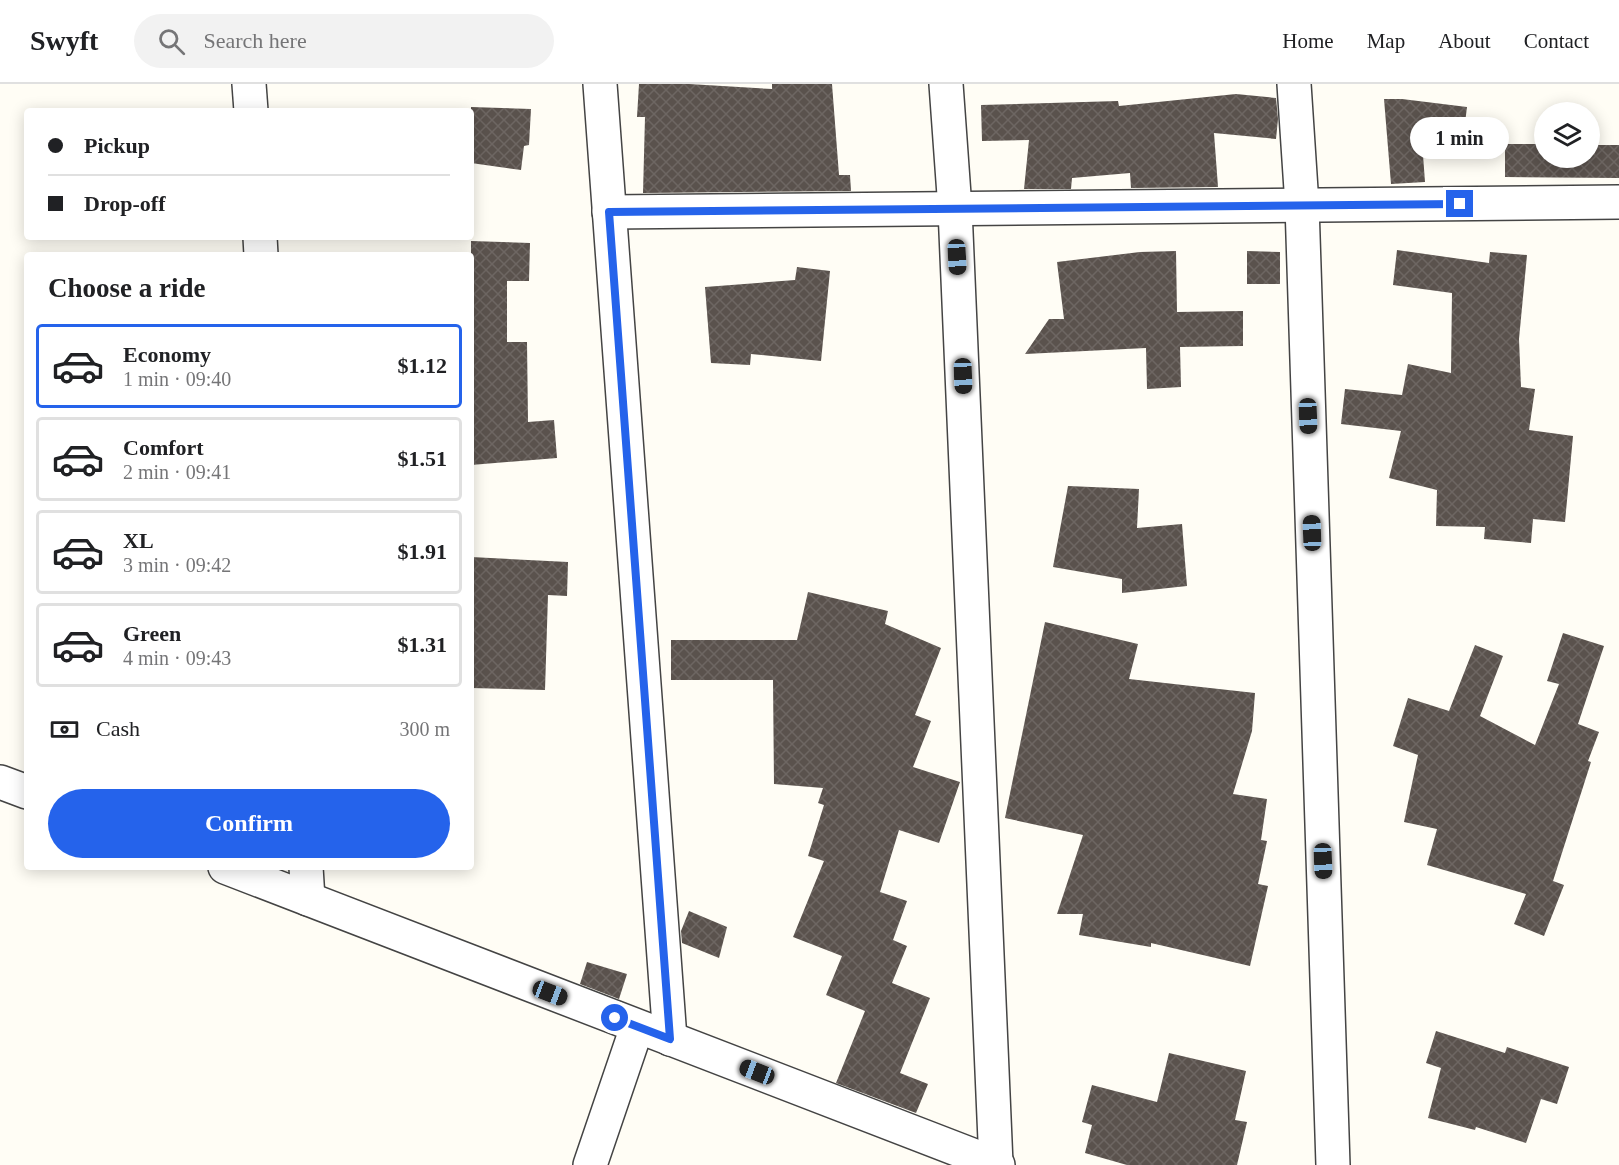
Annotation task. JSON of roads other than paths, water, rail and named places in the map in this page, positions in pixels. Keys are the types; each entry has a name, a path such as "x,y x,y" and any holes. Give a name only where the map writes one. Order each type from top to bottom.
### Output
{"street":[{"path":"249,84 250,108"},
{"path":"600,84 670,1039"},
{"path":"240,870 307,883 638,1027 986,1163 956,209 946,84"},
{"path":"1294,84 1302,205 1333,1165"},
{"path":"609,212 1619,202"},
{"path":"0,782 24,791"},
{"path":"590,1165 638,1027"}]}
